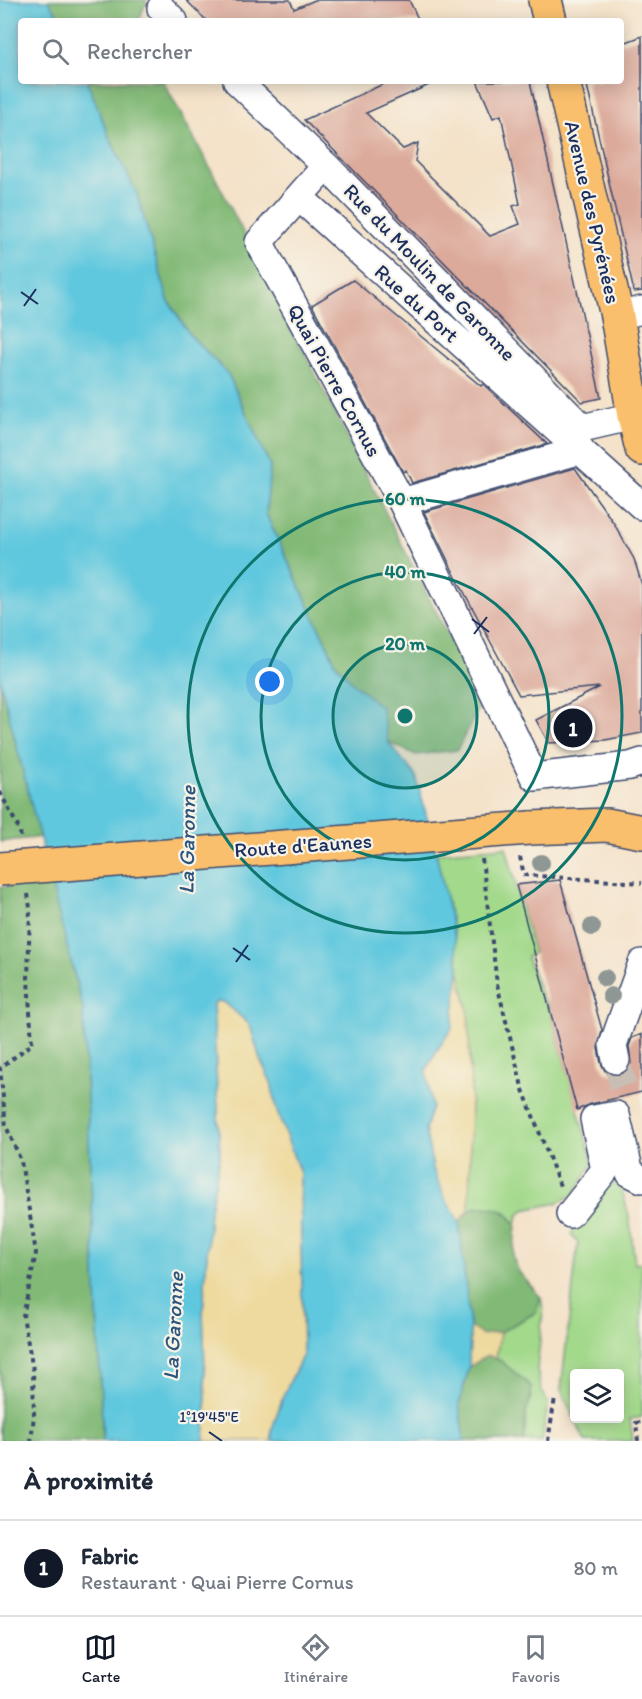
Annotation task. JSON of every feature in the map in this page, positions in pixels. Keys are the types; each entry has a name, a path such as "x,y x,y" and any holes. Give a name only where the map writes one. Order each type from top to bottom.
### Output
{"main road":[{"path":"545,0 549,18"},
{"name":"Avenue des Pyrénées","path":"564,84 629,313 634,416 642,449"},
{"name":"Route d'Eaunes","path":"0,869 525,841 607,825 642,808"},
{"name":"Route d'Eaunes","path":"607,825 642,832"}],"street":[{"name":"Rue du Moulin de Garonne","path":"240,84 326,166 582,428 634,416"},
{"path":"299,197 326,166"},
{"name":"Rue du Port","path":"299,197 642,506"},
{"name":"Quai Pierre Cornus","path":"299,197 259,242 402,502 534,777 638,767"},
{"path":"402,502 581,450"},
{"path":"616,1060 613,1045 642,963"},
{"path":"626,1095 642,1153"},
{"path":"570,1214 605,1170 594,1119 616,1115 630,1173 642,1179"}],"path":[{"path":"0,792 20,831 21,842"},
{"path":"525,841 524,875 642,883"},
{"path":"482,854 496,984 522,1087 570,1214"},
{"path":"27,886 30,908 28,979 32,1044 0,1068 6,1126 21,1161 36,1253 23,1316 33,1370 34,1415 31,1441"},
{"path":"548,1441 555,1398"},
{"path":"638,1441 636,1423 642,1422"}],"green space":[{"path":"48,0 147,0 140,18 60,18"},
{"path":"88,84 165,84 216,179 482,702 457,750 416,755 388,742 381,707 353,683 336,664 266,514 270,466 228,374 189,334 168,300 137,194 110,139"},
{"path":"0,680 40,837 0,842"},
{"path":"506,847 534,953 527,957 542,997 550,1010 593,1164 573,1195 557,1203 524,1210 518,1216 516,1225 506,1212 477,1207 469,1211 471,1094 468,1010 436,853"},
{"path":"51,882 83,1009 103,1441 0,1441 0,887"},
{"path":"620,1183 629,1216 635,1264 642,1263 642,1417 630,1419 633,1441 585,1441 576,1423 624,1423 624,1369 570,1369 570,1409 561,1390 578,1243 572,1235 582,1209 595,1195 611,1185"},
{"path":"477,1207 500,1210 516,1225 513,1258 519,1272 541,1298 535,1313 500,1332 482,1335 470,1327 459,1222 469,1211"},
{"path":"541,1298 543,1310 537,1370 541,1389 548,1403 542,1441 524,1441 531,1386 496,1359 500,1332 535,1313"},
{"path":"488,1355 501,1361 531,1386 524,1441 464,1441 459,1404 469,1367"}],"sand":[{"path":"459,970 468,1010 471,1094 469,1211 459,1222 444,1196 433,1169 425,1129 432,1107 426,1070 452,1028"},
{"path":"217,1001 224,1002 250,1025 260,1059 271,1082 277,1111 300,1173 303,1355 284,1394 272,1429 272,1441 204,1441 206,1404 203,1311 210,1210 220,1156 213,1004"},
{"path":"470,1327 482,1335 500,1332 496,1359 488,1355 469,1367"}],"water":[{"name":"La Garonne","path":"0,0 48,0 60,18 18,18 18,84 88,84 110,139 137,194 168,300 189,334 228,374 270,466 266,514 336,664 353,683 381,707 388,742 416,776 454,933 459,970 452,1028 426,1070 432,1107 425,1129 433,1169 444,1196 459,1222 470,1327 469,1367 459,1404 464,1441 272,1441 272,1429 284,1394 303,1355 300,1173 277,1111 271,1082 260,1059 250,1025 224,1002 217,1001 213,1004 220,1156 210,1210 203,1311 206,1404 204,1441 103,1441 83,1009 0,680"}],"building":[{"path":"186,0 290,0 294,9 315,0 409,0 418,18 204,18"},
{"path":"642,36 642,291 634,292 587,84 624,84 624,43"},
{"path":"383,84 431,84 366,113 403,149 418,143 415,161 490,236 520,224 513,206 520,204 501,115 493,118 478,84 531,84 601,398 582,402 304,120"},
{"path":"353,280 481,386 483,384 547,444 412,483 406,470 403,472 312,305"},
{"path":"575,468 613,522 634,559 642,585 642,733 605,740 549,743 536,720 600,687 519,695 424,512"},
{"path":"560,880 602,1030 598,1048 605,1071 612,1075 619,1075 627,1071 631,1064 629,1046 632,1038 642,1034 642,1092 591,1104 577,1110 516,885"}],"tunnel":[{"path":"616,1060 626,1095"}],"place":[{"name":"Fabric","path":"573,728"}]}
